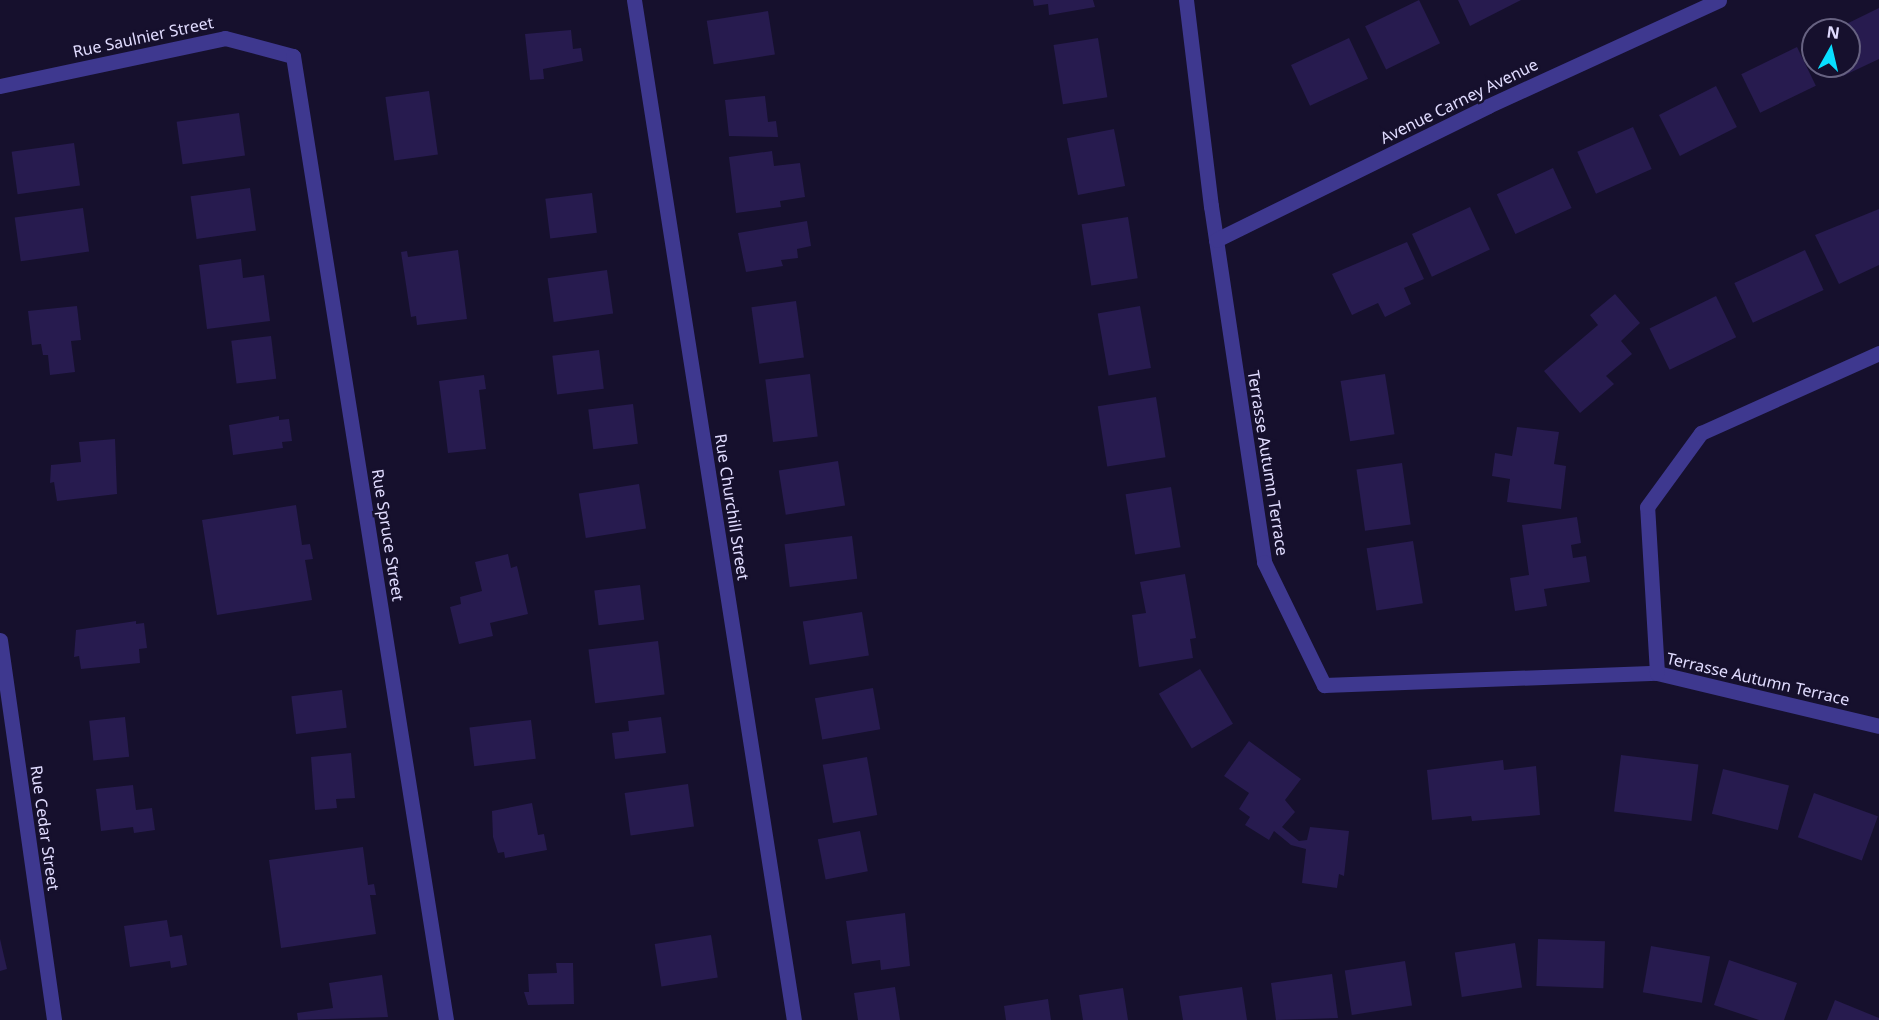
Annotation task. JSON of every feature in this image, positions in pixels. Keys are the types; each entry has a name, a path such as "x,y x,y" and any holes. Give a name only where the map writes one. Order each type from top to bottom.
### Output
{"street":[{"name":"Rue Churchill Street","path":"634,0 794,1020"},
{"name":"Terrasse Autumn Terrace","path":"1186,0 1216,240 1264,562 1324,685 1658,673 1879,726"},
{"name":"Avenue Carney Avenue","path":"1216,240 1488,106 1719,0"},
{"name":"Rue Saulnier Street","path":"0,86 225,38 293,56"},
{"name":"Rue Spruce Street","path":"293,56 446,1020"},
{"path":"1658,673 1647,507 1701,432 1879,352"},
{"name":"Rue Cedar Street","path":"0,640 54,1020"}],"building":[{"path":"1033,0 1093,0 1095,7 1049,15 1048,4 1034,6"},
{"path":"1419,0 1440,43 1386,69 1365,26"},
{"path":"1458,0 1521,0 1470,26"},
{"path":"1879,8 1879,59 1861,68 1861,18 1859,18"},
{"path":"768,11 775,54 714,64 707,21"},
{"path":"571,30 573,49 581,48 583,61 543,69 544,79 530,80 525,34"},
{"path":"1098,38 1107,97 1063,104 1054,45"},
{"path":"1349,38 1368,79 1310,106 1291,65"},
{"path":"1797,47 1801,55 1801,78 1812,78 1816,86 1760,113 1741,74"},
{"path":"1716,86 1737,127 1680,156 1659,115"},
{"path":"429,91 438,154 394,161 385,97"},
{"path":"765,96 768,122 776,121 778,137 729,136 725,100"},
{"path":"239,113 245,156 183,164 177,122"},
{"path":"1633,127 1652,169 1596,194 1577,152"},
{"path":"1114,129 1125,186 1078,195 1067,138"},
{"path":"74,143 80,186 18,194 12,152"},
{"path":"772,151 774,166 800,163 805,197 780,201 781,207 736,213 729,157"},
{"path":"1553,168 1572,208 1515,234 1497,194"},
{"path":"250,188 256,231 197,239 191,196"},
{"path":"592,193 597,233 550,238 545,199"},
{"path":"1470,207 1490,250 1432,277 1412,234"},
{"path":"83,208 89,252 21,261 15,218"},
{"path":"1879,209 1879,265 1839,284 1815,235"},
{"path":"1128,217 1138,278 1091,286 1082,224"},
{"path":"807,221 811,246 797,249 798,258 781,260 783,266 746,272 738,233"},
{"path":"1407,242 1424,279 1404,288 1411,304 1385,317 1378,303 1352,315 1332,274"},
{"path":"458,250 467,319 417,325 416,316 411,317 401,252 407,251 408,257"},
{"path":"1805,250 1824,290 1753,323 1734,283"},
{"path":"241,259 243,278 264,275 270,321 207,329 199,265"},
{"path":"607,270 613,314 554,322 548,278"},
{"path":"1615,294 1640,323 1621,341 1632,354 1606,376 1614,384 1580,413 1544,371 1598,325 1590,315"},
{"path":"1716,296 1736,337 1670,370 1649,328"},
{"path":"796,301 804,357 759,364 751,307"},
{"path":"77,306 81,340 71,341 75,372 50,375 48,355 43,355 41,344 32,345 28,311"},
{"path":"1140,306 1151,368 1109,376 1098,313"},
{"path":"271,336 276,379 237,384 231,341"},
{"path":"599,350 604,389 557,394 552,356"},
{"path":"810,374 818,437 773,442 765,379"},
{"path":"1385,374 1395,434 1350,441 1341,381"},
{"path":"484,375 486,389 479,390 486,449 448,453 439,381"},
{"path":"1156,397 1166,457 1107,466 1098,406"},
{"path":"633,404 638,444 593,449 588,409"},
{"path":"279,416 279,420 289,419 292,441 282,442 283,448 233,455 229,425"},
{"path":"1517,427 1559,432 1554,464 1566,466 1561,509 1507,502 1510,479 1492,476 1495,453 1512,456"},
{"path":"115,439 117,494 57,501 54,482 50,483 51,465 81,462 79,442"},
{"path":"838,461 845,505 786,515 779,470"},
{"path":"1402,463 1411,524 1365,531 1356,469"},
{"path":"639,484 646,528 586,538 579,494"},
{"path":"1171,487 1181,547 1135,554 1126,494"},
{"path":"296,505 302,545 310,544 313,559 305,560 312,600 217,615 202,520"},
{"path":"1577,517 1581,543 1571,545 1573,558 1586,556 1590,582 1544,589 1547,606 1515,611 1510,578 1529,575 1522,525"},
{"path":"852,536 857,579 790,587 785,544"},
{"path":"1413,541 1423,603 1376,611 1367,548"},
{"path":"508,554 511,568 517,566 528,614 490,623 493,636 459,644 450,607 461,604 460,597 482,591 475,562"},
{"path":"1185,574 1196,638 1190,639 1193,658 1139,667 1132,615 1146,613 1140,582"},
{"path":"640,585 644,620 599,625 594,591"},
{"path":"862,612 869,655 810,665 803,621"},
{"path":"136,621 136,624 144,623 147,648 139,649 140,663 81,669 79,656 74,657 76,630"},
{"path":"658,641 665,695 595,703 589,650"},
{"path":"1200,669 1233,724 1192,749 1159,694"},
{"path":"873,688 880,729 822,740 815,698"},
{"path":"342,690 347,728 296,734 291,696"},
{"path":"125,717 129,757 93,761 89,721"},
{"path":"661,717 666,753 615,759 612,733 629,731 628,721"},
{"path":"531,720 536,759 474,766 469,728"},
{"path":"1249,741 1301,779 1285,800 1295,812 1282,827 1299,841 1307,840 1310,827 1349,831 1344,876 1339,874 1337,888 1302,883 1306,849 1291,845 1274,831 1269,840 1245,825 1250,817 1239,809 1249,793 1224,776"},
{"path":"351,753 355,798 336,799 337,808 315,810 311,757"},
{"path":"1621,755 1698,765 1691,821 1614,812"},
{"path":"867,757 877,815 833,823 823,765"},
{"path":"1503,760 1504,770 1536,766 1540,815 1472,821 1471,816 1432,820 1427,770"},
{"path":"1723,769 1789,785 1778,830 1712,814"},
{"path":"688,784 694,827 631,835 625,793"},
{"path":"133,785 136,810 152,808 155,830 134,833 133,827 101,831 96,789"},
{"path":"1814,793 1878,816 1862,860 1798,837"},
{"path":"532,803 538,835 544,834 547,850 505,858 504,852 498,853 493,837 492,811"},
{"path":"860,831 868,871 826,879 818,839"},
{"path":"363,847 368,885 374,884 376,895 370,895 376,934 281,948 269,860"},
{"path":"905,913 910,966 881,970 880,960 852,964 846,921"},
{"path":"167,920 170,937 182,935 187,965 171,968 170,961 130,967 124,926"},
{"path":"711,935 718,977 661,986 655,944"},
{"path":"0,939 7,969 0,971"},
{"path":"1538,939 1605,941 1603,988 1536,986"},
{"path":"1515,943 1522,987 1462,997 1455,953"},
{"path":"1651,946 1710,956 1702,1003 1643,992"},
{"path":"1729,960 1797,983 1784,1020 1759,1020 1714,1005"},
{"path":"1405,961 1412,1005 1352,1015 1345,971"},
{"path":"556,963 573,963 574,1004 528,1005 524,992 529,992 528,974 557,973"},
{"path":"1332,974 1338,1018 1276,1020 1271,983"},
{"path":"382,975 388,1017 298,1020 297,1013 333,1008 329,983"},
{"path":"895,987 900,1020 858,1020 854,993"},
{"path":"1242,987 1247,1020 1183,1020 1179,996"},
{"path":"1123,988 1128,1020 1083,1020 1079,995"},
{"path":"1048,999 1051,1020 1006,1020 1004,1006"},
{"path":"1835,1000 1879,1018 1879,1020 1827,1020"}]}
